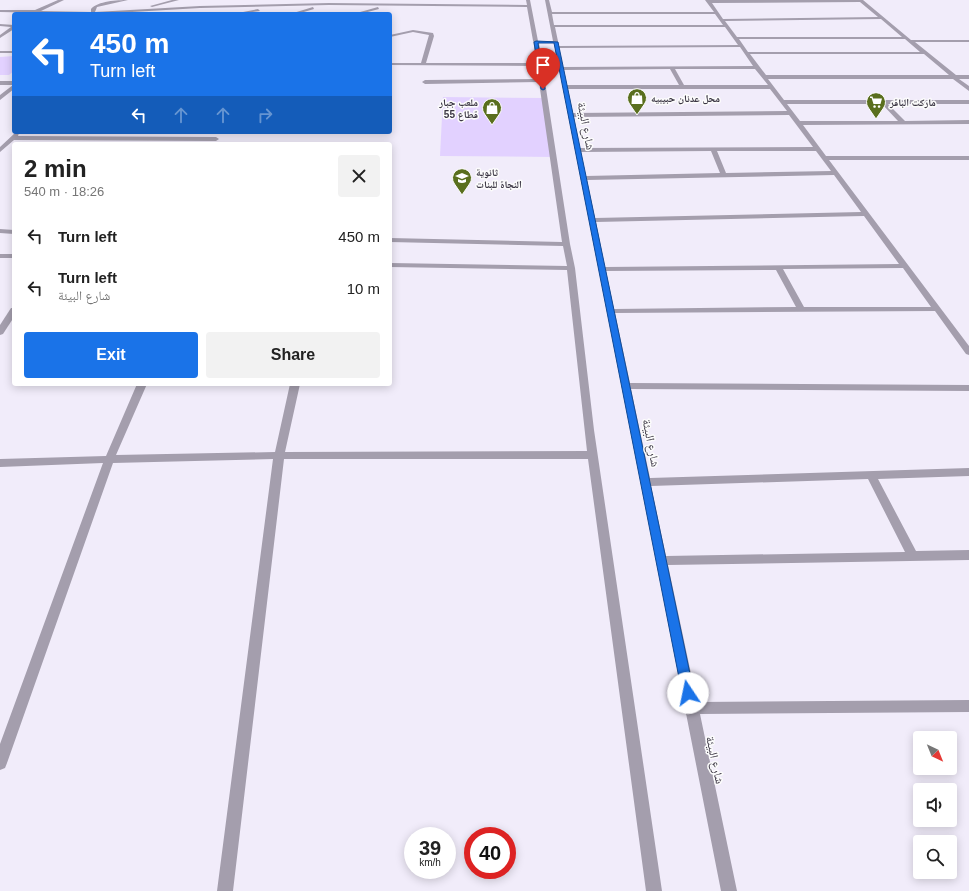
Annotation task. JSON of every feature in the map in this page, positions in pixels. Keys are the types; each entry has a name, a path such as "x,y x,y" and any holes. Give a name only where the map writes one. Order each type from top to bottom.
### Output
{"street":[{"path":"35,12 61,0"},
{"path":"93,12 93,9 96,6 126,0"},
{"path":"146,7 177,0"},
{"name":"شارع البيئة","path":"547,0 572,115 583,178 729,891"},
{"path":"708,1 861,0 969,89"},
{"path":"708,1 969,352"},
{"path":"214,2 226,6"},
{"path":"126,12 320,2 329,4 528,3 536,42 566,244 571,268 592,455 654,891"},
{"path":"299,12 329,4"},
{"path":"363,12 393,4"},
{"path":"248,12 277,5"},
{"path":"0,11 16,12"},
{"path":"550,13 717,13"},
{"path":"643,13 650,26"},
{"path":"553,26 650,26 883,18"},
{"path":"0,25 12,26"},
{"path":"0,37 12,28"},
{"path":"392,36 413,31 431,34 432,36 423,64"},
{"path":"735,38 969,41"},
{"path":"823,38 828,43"},
{"path":"536,42 557,44 741,46"},
{"path":"833,48 838,53"},
{"path":"0,52 12,52"},
{"path":"747,53 925,53"},
{"path":"392,64 539,65"},
{"path":"562,69 757,67"},
{"path":"672,68 682,87"},
{"path":"764,77 969,77"},
{"path":"425,82 542,80"},
{"path":"0,83 12,84"},
{"path":"0,98 12,86"},
{"path":"566,87 772,87"},
{"path":"784,102 969,102"},
{"path":"883,102 903,122"},
{"path":"572,115 792,113"},
{"path":"799,123 969,122"},
{"path":"0,150 17,134"},
{"path":"87,138 90,134"},
{"path":"144,138 147,134"},
{"path":"13,138 144,138 215,141"},
{"path":"578,150 818,149"},
{"path":"713,150 724,175"},
{"path":"824,158 969,158"},
{"path":"583,178 836,173"},
{"path":"592,220 867,214"},
{"path":"0,231 12,232"},
{"path":"392,240 566,244"},
{"path":"0,256 12,256"},
{"path":"392,265 571,268"},
{"path":"602,269 905,266"},
{"path":"778,267 801,310"},
{"path":"611,311 937,309"},
{"path":"0,332 12,313"},
{"path":"0,763 110,458 141,386"},
{"path":"225,891 279,455 295,386"},
{"path":"626,386 969,388"},
{"path":"0,463 110,458 279,455 592,455"},
{"path":"645,482 969,472"},
{"path":"871,475 913,556"},
{"path":"662,561 969,555"},
{"path":"691,708 969,706"}],"shaded area":[{"path":"12,56 12,73 9,75 0,75 0,57"},
{"path":"443,97 544,98 553,157 440,156"}],"place":[{"name":"محل عدنان حبيبيه","path":"637,115"},
{"name":"ماركت الباقر","path":"876,119"},
{"name":"ملعب جبار قطاع 55","path":"492,125"},
{"name":"ثانوية النجاة للبنات","path":"462,195"}],"route":[{"path":"543,89 536,42 556,42 688,693"}]}
